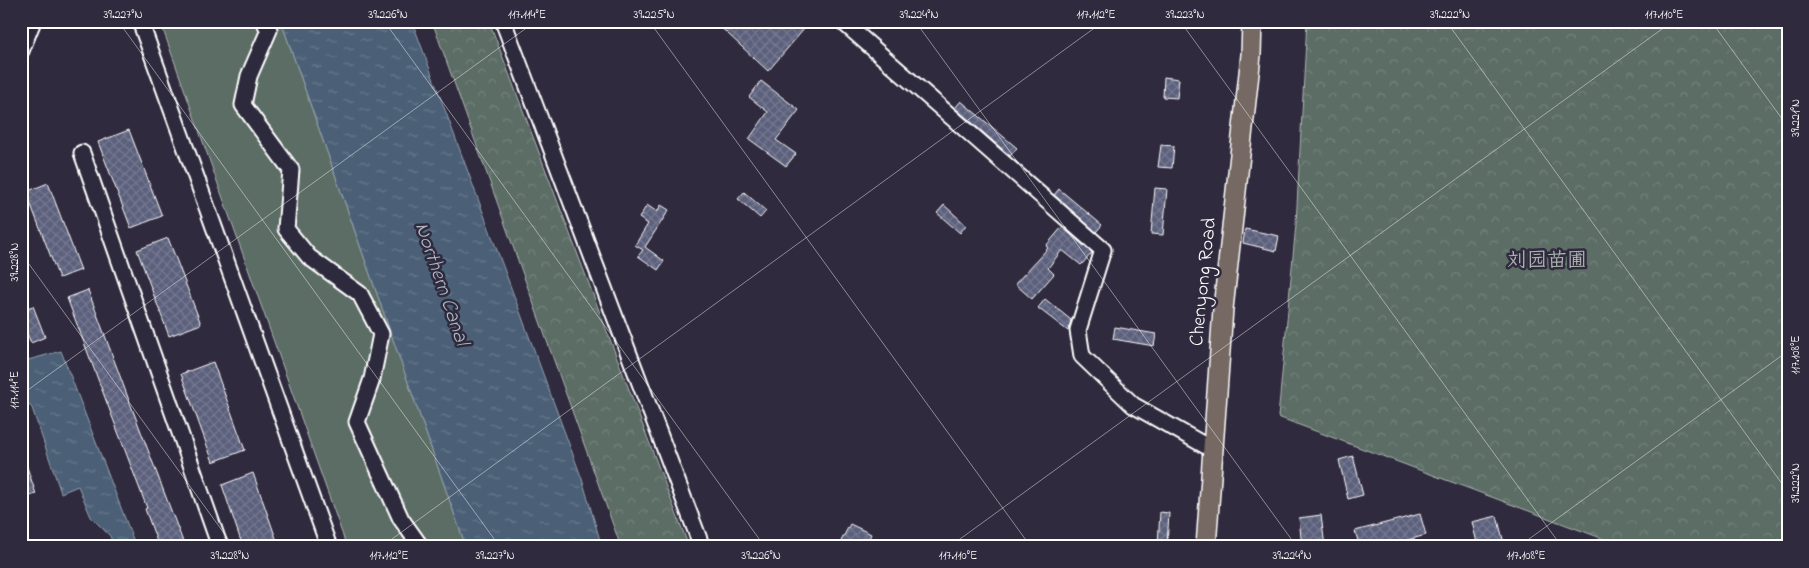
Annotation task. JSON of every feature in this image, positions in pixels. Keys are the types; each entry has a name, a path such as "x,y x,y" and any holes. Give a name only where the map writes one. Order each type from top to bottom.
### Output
{"main road":[{"name":"Chenyong Road","path":"1206,547 1223,309 1251,55 1252,21"}],"street":[{"path":"21,26 23,21"},
{"path":"21,51 34,21"},
{"path":"140,21 328,547"},
{"path":"264,21 269,30 249,76 243,105 291,170 286,229 308,257 360,294 380,334 372,379 357,422 401,519 421,547"},
{"path":"504,21 702,547"},
{"path":"842,21 1103,250 1078,330 1082,356 1133,405 1213,450"},
{"path":"82,153 220,547"}],"green space":[{"path":"160,21 281,21 466,547 347,547"},
{"path":"432,21 489,21 689,547 621,547"},
{"name":"刘园苗圃","path":"1307,21 1788,21 1788,547 1625,547 1278,417 1296,224"}],"water":[{"name":"Northern Canal","path":"281,21 412,21 582,479 602,547 466,547"},
{"path":"61,351 136,547 114,547 110,536 91,517 78,486 61,493 32,408 21,397 21,362"}],"building":[{"path":"714,21 811,21 768,71"},
{"path":"1164,77 1179,79 1177,98 1163,97"},
{"path":"761,81 799,110 776,140 796,154 786,166 749,139 768,112 749,97"},
{"path":"961,101 1017,148 1010,156 955,108"},
{"path":"129,130 162,216 131,228 98,142"},
{"path":"1161,145 1174,146 1172,168 1158,167"},
{"path":"48,183 81,270 59,278 26,192"},
{"path":"1155,188 1167,189 1163,235 1151,234"},
{"path":"1059,189 1102,225 1096,232 1054,195"},
{"path":"744,192 766,211 760,218 738,199"},
{"path":"647,205 657,212 661,205 669,210 645,247 664,261 658,270 638,256 643,250 635,245 648,224 639,218"},
{"path":"944,205 966,225 960,233 937,213"},
{"path":"1062,227 1092,253 1081,265 1062,250 1048,268 1054,274 1032,299 1015,284 1048,248 1046,246"},
{"path":"1245,229 1279,236 1276,251 1243,243"},
{"path":"168,238 201,324 169,336 137,250"},
{"path":"88,290 185,547 159,547 145,509 147,508 67,298"},
{"path":"1045,299 1071,320 1068,331 1038,308"},
{"path":"33,306 45,337 31,343 21,319 21,310"},
{"path":"1115,327 1156,334 1154,346 1113,339"},
{"path":"213,362 245,450 213,462 181,374"},
{"path":"23,455 36,494 21,499 21,456"},
{"path":"1353,456 1363,495 1348,499 1339,460"},
{"path":"253,473 279,547 243,547 222,485"},
{"path":"1160,512 1169,513 1167,545 1158,544"},
{"path":"1420,514 1426,535 1382,547 1360,547 1355,531"},
{"path":"1321,515 1325,547 1302,547 1299,518"},
{"path":"1497,516 1505,547 1478,547 1472,522"},
{"path":"850,524 871,534 865,547 838,547"}]}
